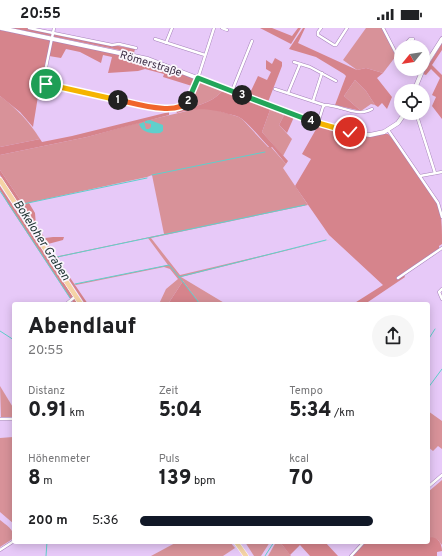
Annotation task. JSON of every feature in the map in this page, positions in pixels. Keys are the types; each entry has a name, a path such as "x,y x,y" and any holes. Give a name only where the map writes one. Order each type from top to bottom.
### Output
{"main road":[{"path":"0,180 80,302"},
{"path":"237,544 246,556"}],"street":[{"name":"Römerstraße","path":"1,28 144,58 318,123 364,134 380,134 388,130"},
{"path":"29,28 136,48"},
{"path":"54,28 44,77 45,82 48,85 165,109 186,103 198,78 214,28"},
{"path":"166,42 172,28"},
{"path":"222,28 227,30"},
{"path":"321,28 318,35 336,45 347,28"},
{"path":"384,28 394,49"},
{"path":"155,39 205,55"},
{"path":"409,40 413,39"},
{"path":"430,56 442,39"},
{"path":"232,91 252,41"},
{"path":"294,62 322,73 336,81"},
{"path":"288,93 300,64"},
{"path":"313,101 322,73"},
{"path":"275,89 325,105 328,104 358,113 365,113 372,109"},
{"path":"318,123 325,105"},
{"path":"400,120 388,130 438,203 442,217"},
{"path":"418,120 435,173"},
{"path":"420,176 442,172"},
{"path":"398,278 442,248"},
{"path":"435,297 442,289"},
{"path":"439,294 442,299"},
{"path":"68,302 76,296"},
{"path":"0,419 12,419"},
{"path":"430,485 442,475"},
{"path":"0,550 12,542"},
{"path":"351,556 362,544"}],"shaded area":[{"path":"11,28 28,28 135,49 134,53"},
{"path":"260,28 272,28 292,36 298,28 301,28 291,44"},
{"path":"303,28 305,28 298,43 357,70 366,68 383,73 377,78 392,97 387,109 382,103 378,107 375,105 366,91 355,80 344,96 361,111 335,105 346,76 316,57 289,49"},
{"path":"366,28 382,28 394,52 394,59 383,73 366,68 357,70 343,60"},
{"path":"0,30 133,57 157,64 195,79 192,86 163,77 164,74 145,69 138,71 108,73 112,57 103,55 101,63 80,52 66,49 61,58 49,56 44,77 40,84 33,127 20,112 0,96"},
{"path":"442,43 442,50 432,65 442,75 442,119 432,106 436,97 432,95 440,78 431,69 430,70 430,63"},
{"path":"275,58 282,62 282,66 268,102 249,95 258,76 267,80 271,72 266,69 266,60 272,64"},
{"path":"355,80 366,91 375,105 371,104 361,111 344,96"},
{"path":"198,81 223,90 208,102 176,111 178,107 187,104"},
{"path":"223,90 294,117 287,133 279,125 284,115 270,110 262,132 288,161 286,164 272,147 270,148 250,126 239,117 208,110 191,110 177,113 176,111 208,102"},
{"path":"0,96 22,115 40,139 0,147"},
{"path":"195,109 213,109 239,117 268,147 271,147 286,164 283,168 308,205 151,238 180,275 333,239 181,277 223,302 199,302 183,281 169,302 160,302 166,289 178,279 170,269 164,267 76,285 75,284 168,265 148,238 59,257 164,234 152,175 23,204 0,170 0,155 87,137"},
{"path":"270,110 284,115 279,125 292,139 283,156 262,132"},
{"path":"169,112 169,115 87,137 0,155 0,147 40,139 42,142 72,136"},
{"path":"150,120 163,125 163,131 160,133 148,132 140,127 139,124 144,122 146,129 149,129 151,124 145,123 145,121"},
{"path":"319,124 350,133 388,134 400,147 432,195 440,210 442,223 442,244 439,246 439,250 404,275 405,277 368,302 356,302 383,285 329,235 295,186 311,159 302,154"},
{"path":"0,170 23,204 29,203 35,213 36,225 45,238 64,237 63,240 48,244 56,256 59,256 58,260 87,302 84,302 0,175"},
{"path":"0,186 77,302 73,302 0,190"},
{"path":"183,281 199,302 169,302"},
{"path":"0,386 12,406 12,417 1,417"},
{"path":"430,412 442,421 442,449 438,446 433,451 430,449"},
{"path":"12,437 12,522 0,512 0,438"},
{"path":"442,480 442,545 438,540 430,537 430,490"},
{"path":"0,520 12,531 12,539 0,547"},
{"path":"430,537 437,539 441,545 442,551 437,552 437,556 353,556 363,544 430,544"},
{"path":"173,544 232,544 235,548 223,556 151,556"},
{"path":"246,544 269,544 261,556 254,556"},
{"path":"275,544 282,544 291,556 268,556"},
{"path":"282,544 327,544 338,556 310,556 300,545 290,555"}],"waterway":[{"path":"152,175 265,152"},
{"path":"23,204 147,178"},
{"name":"Bokeloher Graben","path":"0,191 70,298"},
{"path":"57,257 305,205"},
{"path":"179,277 326,240"},
{"path":"75,284 169,265 198,302"},
{"path":"430,337 435,329"},
{"path":"0,331 12,339"},
{"path":"430,385 442,369"},
{"name":"Bokeloher Graben","path":"46,556 47,544"},
{"path":"265,556 273,544"}],"route":[{"path":"46,84 167,109 184,105 188,101 198,78 306,120 350,132"}]}
